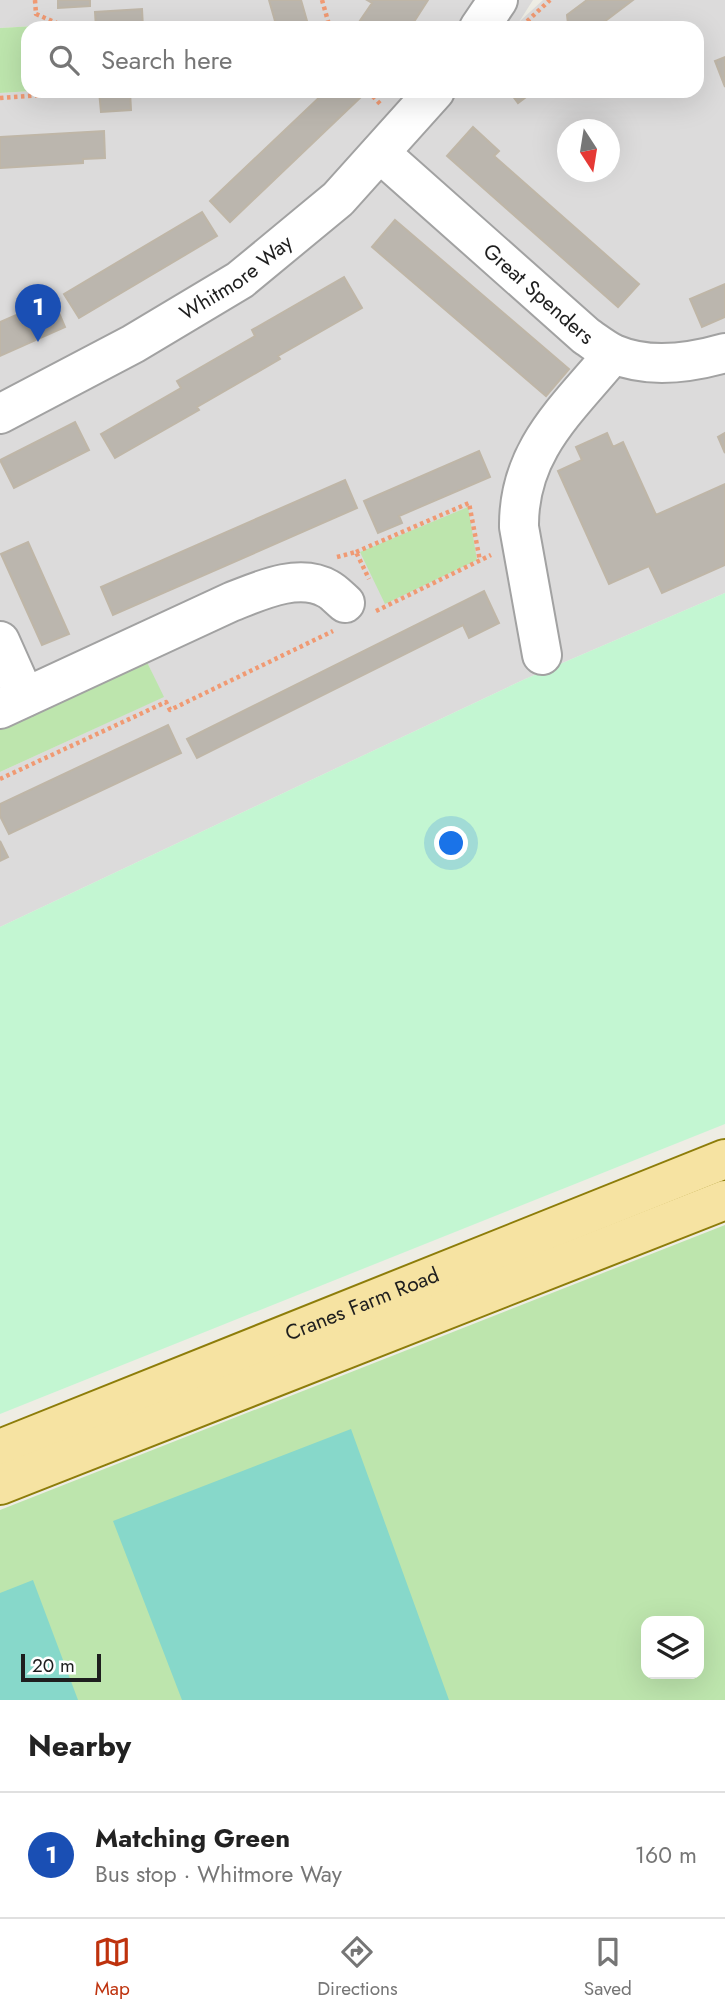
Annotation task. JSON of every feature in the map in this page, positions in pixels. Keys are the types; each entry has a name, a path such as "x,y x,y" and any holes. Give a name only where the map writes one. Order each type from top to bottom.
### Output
{"main road":[{"name":"Cranes Farm Road","path":"0,1448 725,1159"},
{"name":"Cranes Farm Road","path":"0,1485 725,1200"}],"street":[{"path":"484,21 498,0"},
{"name":"Whitmore Way","path":"0,414 133,344 240,280 338,198 429,98"},
{"name":"Great Spenders","path":"380,153 586,336 613,354 660,363 725,353"},
{"path":"542,655 519,527 521,490 535,453 545,437 613,354"},
{"path":"0,641 12,703 231,602 284,584 309,582 328,588 350,616"}],"path":[{"path":"35,0 36,15 51,21"},
{"path":"322,0 328,21"},
{"path":"528,21 550,0"},
{"path":"0,98 21,97"},
{"path":"356,552 469,503 480,561"},
{"path":"0,779 166,702 170,710 350,616 500,551"}],"shaded area":[{"path":"0,0 533,0 520,21 21,21 21,27 0,28"},
{"path":"543,0 725,0 725,593 523,680 0,927 0,772 163,697 146,660 0,729 0,93 21,92 21,98 704,98 704,21 520,21"},
{"path":"351,1429 449,1700 182,1700 113,1521"},
{"path":"33,1580 78,1700 0,1700 0,1593"}],"green space":[{"path":"21,27 21,92 0,93 0,28"},
{"path":"468,507 477,560 385,604 360,552"},
{"path":"725,593 725,1124 0,1414 0,927 523,680"},
{"path":"146,660 164,697 0,772 0,729"},
{"path":"725,1225 725,1700 0,1700 0,1510"}],"building":[{"path":"58,0 90,0 90,6 58,8"},
{"path":"269,0 301,0 307,21 275,21"},
{"path":"367,0 428,0 414,21 360,21 372,3"},
{"path":"587,0 633,0 605,21 568,21 567,15"},
{"path":"142,9 143,21 96,21 95,12"},
{"path":"725,57 725,87 715,61"},
{"path":"100,98 130,98 131,110 101,112"},
{"path":"319,98 360,98 230,222 210,201"},
{"path":"473,127 499,151 494,156 639,284 618,307 447,156"},
{"path":"104,131 105,158 83,159 83,163 0,168 0,137"},
{"path":"202,212 217,236 79,318 64,294"},
{"path":"395,220 569,369 546,396 372,247"},
{"path":"344,277 362,308 278,356 280,359 197,407 199,410 115,458 101,434 181,388 177,381 255,336 252,330"},
{"path":"725,284 725,317 702,327 690,299"},
{"path":"53,299 65,327 0,356 0,322"},
{"path":"75,422 89,450 14,488 0,460"},
{"path":"607,433 613,447 623,442 656,515 725,484 725,565 662,593 649,566 609,584 558,471 582,460 576,447"},
{"path":"725,433 725,453 718,437"},
{"path":"479,451 490,477 399,516 402,523 378,533 364,501"},
{"path":"345,480 357,508 113,615 101,587"},
{"path":"28,542 69,634 42,645 1,554"},
{"path":"484,591 499,623 469,638 463,625 197,758 187,739"},
{"path":"168,725 181,753 9,834 0,816 0,804"},
{"path":"0,841 8,857 0,861"}],"place":[{"name":"Matching Green","path":"38,342"}]}
